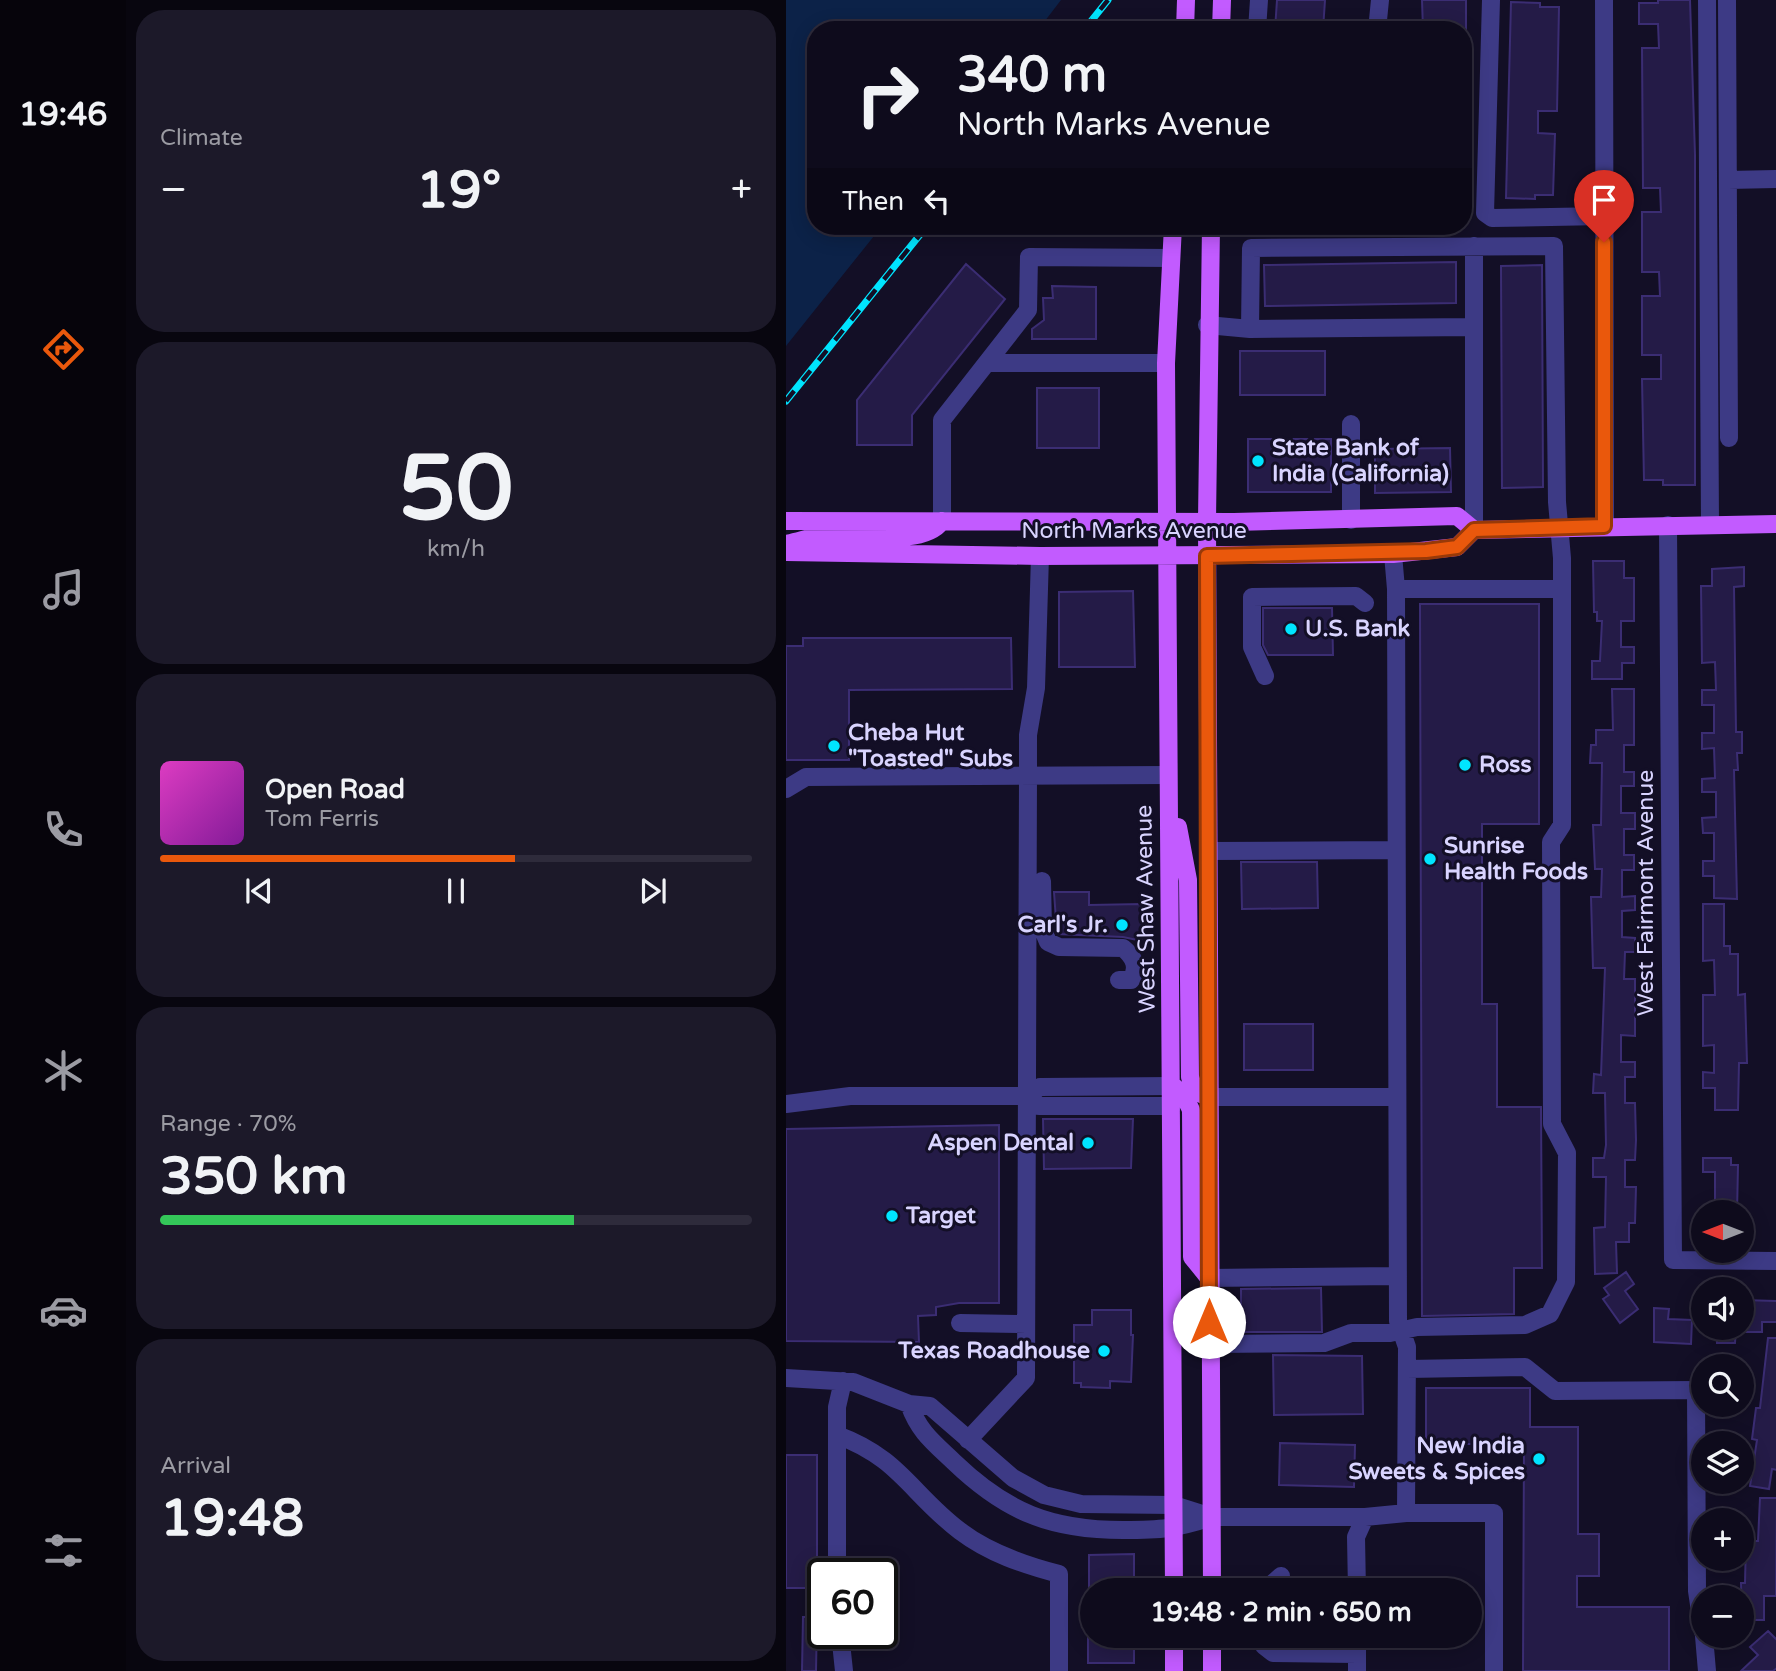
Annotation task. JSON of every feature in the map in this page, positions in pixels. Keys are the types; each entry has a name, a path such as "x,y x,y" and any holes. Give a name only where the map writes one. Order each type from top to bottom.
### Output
{"main road":[{"path":"1185,21 1186,0"},
{"path":"1221,21 1222,0"},
{"name":"West Shaw Avenue","path":"1172,235 1166,363 1173,1086 1174,1578"},
{"path":"1211,235 1207,325 1207,556 1212,1578"},
{"name":"North Marks Avenue","path":"786,521 1351,520 1457,516 1474,530 1559,526 1776,524"},
{"path":"786,544 819,536 918,536 936,529 942,521"},
{"name":"North Marks Avenue","path":"786,552 1040,556 1393,554 1457,547 1474,530"},
{"path":"1168,775 1188,880 1190,1077 1195,1091 1208,1097"},
{"path":"1173,1086 1184,1095 1191,1110 1192,1257 1209,1278"},
{"path":"1174,1648 1174,1671"},
{"path":"1212,1648 1212,1671"}],"street":[{"path":"1258,21 1259,0"},
{"path":"1379,21 1380,0"},
{"path":"1491,0 1485,213 1492,218 1604,216"},
{"path":"1604,0 1604,526"},
{"path":"1707,0 1710,524"},
{"path":"1727,0 1729,438"},
{"path":"1728,180 1776,180"},
{"path":"1474,246 1474,530"},
{"path":"1209,1344 1324,1343 1351,1333 1401,1331 1417,1327 1525,1325 1550,1314 1566,1282 1567,1153 1552,1124 1551,842 1562,825 1561,589 1554,246 1252,248 1250,329"},
{"path":"942,521 942,420 1028,310 1029,257 1170,258"},
{"path":"1207,325 1250,329 1474,327"},
{"path":"988,362 1166,363"},
{"path":"1351,424 1351,520"},
{"name":"West Fairmont Avenue","path":"1668,525 1673,1260 1776,1261"},
{"path":"1393,554 1396,589 1398,1321 1407,1348 1406,1513"},
{"path":"968,1440 1026,1378 1028,735 1036,688 1040,556"},
{"path":"1396,589 1561,589"},
{"path":"1265,676 1252,647 1252,597 1356,596 1365,603"},
{"path":"786,789 806,777 1168,775"},
{"path":"1208,850 1396,849"},
{"path":"1042,881 1043,930 1048,942 1059,947 1123,948 1134,960 1136,968 1131,980 1119,980"},
{"path":"1026,1097 1040,1087 1173,1086"},
{"path":"786,1104 850,1097 1026,1097 1039,1106 1172,1106"},
{"path":"1208,1097 1397,1097"},
{"path":"1209,1278 1398,1276"},
{"path":"960,1323 1026,1324"},
{"path":"1407,1369 1525,1367 1555,1391 1696,1390 1697,1585"},
{"path":"786,1378 843,1381 878,1390 909,1404 930,1406 998,1468 1044,1495 1081,1504 1174,1505 1212,1517 1365,1517 1406,1513 1494,1513 1494,1671"},
{"path":"837,1558 838,1400 843,1381"},
{"path":"909,1404 917,1428 983,1489 1019,1511 1070,1527 1174,1530 1212,1517"},
{"path":"837,1435 865,1447 893,1465 941,1514 970,1538 1005,1557 1059,1574 1059,1671"},
{"path":"1357,1578 1356,1537 1365,1517"},
{"path":"1266,1648 1272,1653 1357,1654"},
{"path":"1705,1648 1707,1671"},
{"path":"842,1649 844,1671"}],"water":[{"path":"786,0 1061,0 1045,21 807,21 807,235 875,235 786,346"}],"building":[{"path":"1277,0 1325,0 1324,21 1276,21"},
{"path":"1422,0 1466,0 1466,21 1423,21"},
{"path":"1658,0 1690,0 1695,155 1695,485 1663,485 1663,480 1644,480 1642,379 1661,379 1661,355 1642,355 1642,296 1660,296 1659,272 1642,272 1642,212 1661,212 1660,188 1643,188 1642,48 1659,48 1658,24 1639,24 1639,3 1658,3"},
{"path":"1511,2 1559,7 1557,111 1538,111 1538,133 1555,134 1553,195 1535,195 1535,199 1506,198"},
{"path":"1456,262 1456,303 1265,306 1264,265"},
{"path":"966,264 1005,299 912,415 912,445 857,445 857,400"},
{"path":"1542,265 1543,487 1502,488 1501,266"},
{"path":"1052,286 1096,287 1096,339 1032,339 1032,329 1044,320 1043,298 1053,298"},
{"path":"1240,351 1325,351 1325,395 1240,395"},
{"path":"1037,388 1099,388 1099,448 1037,448"},
{"path":"1248,439 1331,439 1331,492 1248,492"},
{"path":"1450,448 1451,492 1375,493 1375,449"},
{"path":"1593,561 1624,561 1624,578 1634,578 1634,621 1621,621 1621,647 1634,647 1634,663 1622,663 1622,679 1592,679 1592,661 1600,661 1602,621 1597,621 1597,612 1594,612"},
{"path":"1744,567 1744,586 1734,587 1736,732 1742,732 1742,753 1737,753 1738,770 1734,770 1737,899 1714,898 1714,876 1703,876 1703,861 1714,861 1714,833 1703,833 1702,818 1716,817 1716,792 1702,792 1702,779 1715,778 1714,748 1702,749 1702,733 1714,733 1714,705 1702,705 1702,690 1716,690 1715,662 1702,663 1701,586 1712,586 1712,569"},
{"path":"1133,591 1135,667 1059,667 1059,592"},
{"path":"1420,604 1539,604 1539,824 1482,824 1482,1004 1497,1004 1497,1107 1541,1107 1542,1268 1514,1268 1514,1314 1422,1316"},
{"path":"1263,608 1332,608 1333,655 1268,655 1263,645"},
{"path":"803,638 1011,638 1012,689 849,690 849,760 786,760 786,646 803,646"},
{"path":"1612,689 1634,689 1634,745 1624,745 1624,772 1634,772 1634,786 1621,786 1621,813 1635,813 1635,829 1624,829 1624,855 1634,855 1634,870 1622,870 1622,897 1635,896 1635,910 1622,911 1622,937 1635,938 1635,952 1625,952 1624,979 1635,979 1635,1036 1621,1035 1621,1062 1635,1062 1635,1077 1625,1077 1625,1103 1635,1103 1636,1140 1635,1160 1625,1160 1625,1187 1636,1187 1635,1223 1629,1223 1629,1242 1616,1242 1617,1273 1595,1274 1594,1228 1605,1227 1606,1177 1593,1177 1593,1158 1604,1158 1605,1093 1593,1093 1594,1074 1601,1075 1605,968 1593,968 1591,897 1601,897 1602,869 1595,869 1593,825 1601,825 1602,763 1590,763 1591,745 1596,745 1596,730 1613,730"},
{"path":"1241,862 1317,862 1318,908 1242,909"},
{"path":"1054,892 1089,892 1089,905 1142,904 1142,941 1123,937 1057,934"},
{"path":"1703,904 1724,904 1724,946 1730,946 1730,954 1738,954 1738,995 1745,994 1747,1063 1739,1063 1738,1110 1715,1110 1715,1088 1703,1088 1703,1072 1714,1073 1714,1045 1703,1046 1703,995 1715,995 1714,960 1703,961"},
{"path":"1244,1024 1313,1024 1313,1070 1244,1070"},
{"name":"Aspen Dental","path":"1043,1119 1133,1119 1131,1168 1044,1169"},
{"name":"Target","path":"999,1125 999,1303 959,1303 936,1307 936,1315 918,1316 919,1342 786,1341 786,1129"},
{"path":"1703,1158 1731,1158 1731,1165 1738,1165 1737,1200 1715,1200 1715,1172 1703,1172"},
{"path":"1626,1272 1634,1284 1625,1291 1638,1309 1620,1323 1603,1299 1609,1295 1604,1288"},
{"path":"1321,1288 1322,1332 1241,1332 1241,1289"},
{"path":"1754,1300 1777,1301 1777,1322 1762,1322 1762,1332 1754,1332"},
{"path":"1654,1308 1669,1309 1668,1319 1691,1320 1691,1344 1654,1342"},
{"name":"Texas Roadhouse","path":"1092,1310 1131,1310 1131,1382 1110,1381 1110,1388 1081,1387 1081,1383 1074,1383 1074,1325 1092,1325"},
{"path":"1768,1338 1777,1338 1777,1470 1772,1469 1769,1489 1754,1487 1757,1440 1754,1439 1753,1431 1756,1408 1760,1408"},
{"path":"1717,1340 1735,1340 1735,1343 1717,1343"},
{"path":"1273,1355 1362,1356 1363,1414 1274,1415"},
{"path":"1426,1388 1530,1388 1530,1427 1578,1427 1578,1534 1599,1534 1599,1576 1577,1576 1577,1607 1669,1607 1669,1671 1523,1671 1524,1444 1426,1444"},
{"path":"1280,1443 1355,1445 1354,1487 1279,1485"},
{"path":"786,1455 817,1455 817,1558 807,1558 807,1588 786,1588"},
{"path":"1760,1498 1777,1498 1776,1596 1764,1596 1764,1620 1754,1620 1754,1585 1741,1585 1745,1583 1745,1571 1754,1571 1754,1541 1758,1541"},
{"path":"1134,1554 1134,1578 1089,1578 1089,1555"},
{"path":"803,1617 807,1617 807,1649 816,1649 816,1671 802,1671"},
{"path":"1768,1631 1777,1640 1777,1668 1773,1671 1741,1671 1758,1655 1751,1648 1754,1648 1754,1643"},
{"path":"1088,1648 1134,1648 1134,1663 1088,1663"}],"railway":[{"path":"1091,21 1108,0"},
{"path":"786,401 920,235"}],"place":[{"name":"State Bank of India (California)","path":"1258,461"},
{"name":"U.S. Bank","path":"1291,629"},
{"name":"Cheba Hut \"Toasted\" Subs","path":"834,746"},
{"name":"Ross","path":"1465,765"},
{"name":"Sunrise Health Foods","path":"1430,859"},
{"name":"Carl's Jr.","path":"1122,925"},
{"name":"Aspen Dental","path":"1088,1143"},
{"name":"Target","path":"892,1216"},
{"name":"Texas Roadhouse","path":"1104,1351"},
{"name":"New India Sweets & Spices","path":"1539,1459"}],"route":[{"path":"1209,1322 1207,556 1393,554 1457,547 1474,530 1604,526 1604,242"}]}
